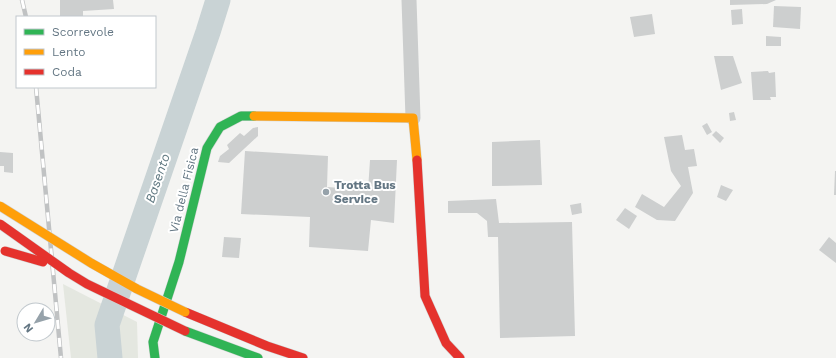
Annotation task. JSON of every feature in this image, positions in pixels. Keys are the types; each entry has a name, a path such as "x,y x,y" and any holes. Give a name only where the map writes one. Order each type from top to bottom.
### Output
{"main road":[{"name":"Via della Fisica","path":"155,358 153,342 179,262 207,148 220,127 242,116 413,118"},
{"path":"413,118 419,187 425,296 446,343 460,358"},
{"path":"0,206 137,289 185,312 267,346 303,358"},
{"path":"0,224 87,284 185,331 258,358"},
{"path":"3,251 39,260 69,273"}],"street":[{"path":"409,0 413,118"}],"shaded area":[{"path":"63,284 137,322 138,358 71,358"}],"building":[{"path":"60,0 113,0 114,9 83,11 83,16 60,16"},
{"path":"730,0 776,0 767,4 730,5"},
{"path":"774,6 801,7 800,29 773,27"},
{"path":"742,9 743,24 732,25 731,10"},
{"path":"652,14 655,34 634,37 630,17"},
{"path":"766,36 781,37 781,46 766,46"},
{"path":"714,56 733,56 742,83 721,90"},
{"path":"768,71 769,73 775,72 776,97 770,97 771,100 753,100 751,72"},
{"path":"734,112 736,120 730,121 729,113"},
{"path":"707,123 712,132 707,135 702,126"},
{"path":"258,127 258,136 229,163 218,162 220,156 229,149 227,145 240,133 244,136 253,128"},
{"path":"716,131 724,138 720,143 712,135"},
{"path":"682,135 685,150 694,149 697,166 688,167 693,193 675,221 657,220 635,207 642,194 664,207 681,186 671,171 664,137"},
{"path":"540,140 542,185 492,186 492,142"},
{"path":"245,151 328,156 327,187 368,190 370,160 397,160 394,223 371,220 368,251 309,247 310,217 241,214"},
{"path":"0,152 13,153 13,173 4,172 4,166 0,166"},
{"path":"835,171 836,195 834,195"},
{"path":"721,185 733,190 726,201 717,197"},
{"path":"496,199 499,223 572,222 575,336 500,338 498,237 488,237 487,221 477,213 448,213 448,201"},
{"path":"581,203 582,213 572,215 570,205"},
{"path":"625,208 637,216 629,229 616,220"},
{"path":"224,237 241,238 239,258 222,257"},
{"path":"829,237 836,243 836,263 819,250"}],"waterway":[{"name":"Basento","path":"110,358 107,325 218,0"}],"railway":[{"path":"22,0 26,16"},
{"path":"36,88 61,358"}],"traffic: fast":[{"path":"155,358 153,342 179,262 207,148 220,127 241,116 254,116"},
{"path":"185,331 258,358"}],"traffic: slow":[{"path":"254,116 413,118 417,160"},
{"path":"0,206 91,263 137,289 185,312"}],"traffic: jam":[{"path":"417,160 425,296 446,343 460,358"},
{"path":"0,224 87,284 185,331"},
{"path":"5,251 43,262"},
{"path":"185,312 267,346 303,358"}],"place":[{"name":"Trotta Bus Service","path":"326,192"}]}
